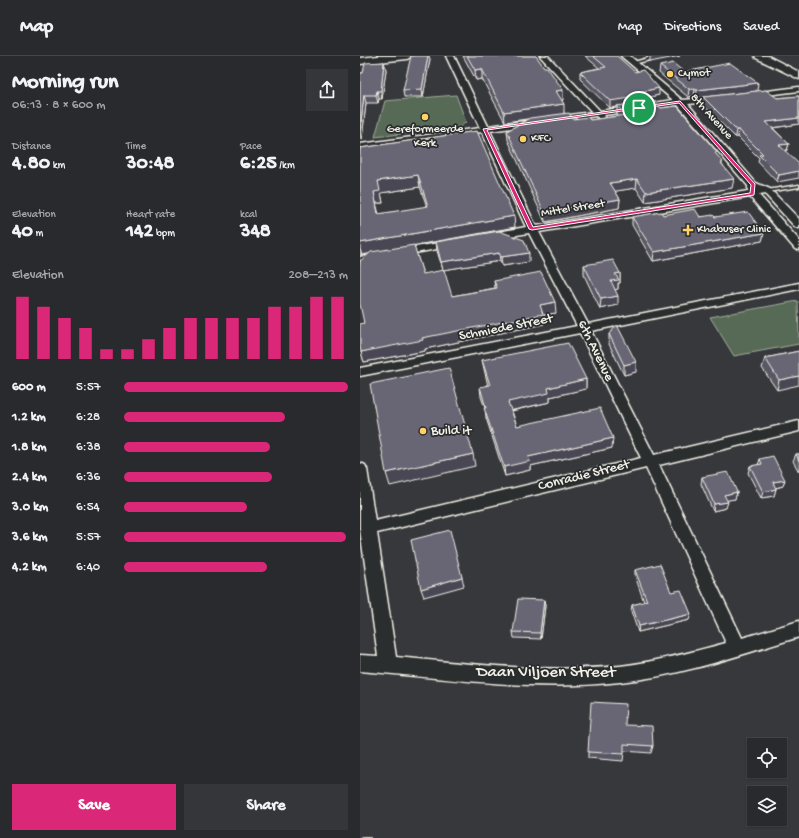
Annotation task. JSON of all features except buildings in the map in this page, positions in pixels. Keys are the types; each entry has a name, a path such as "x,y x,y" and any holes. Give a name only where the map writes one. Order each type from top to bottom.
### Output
{"main road":[{"path":"360,62 407,56"},
{"path":"760,56 799,76"}],"street":[{"name":"6th Avenue","path":"450,56 532,229 584,328 649,460 737,647"},
{"path":"544,56 600,116"},
{"name":"8th Avenue","path":"625,56 686,104 799,247"},
{"path":"360,147 486,132 799,89"},
{"path":"360,153 486,132"},
{"name":"Mittel Street","path":"477,239 753,189 767,191"},
{"path":"767,191 799,225"},
{"path":"360,260 461,241"},
{"name":"Schmiede Street","path":"360,372 799,286"},
{"name":"Conradie Street","path":"368,529 649,460 799,426"},
{"path":"360,469 388,665"},
{"name":"Daan Viljoen Street","path":"360,663 486,674 567,676 620,674 673,664 799,629"}],"lane":[{"path":"633,63 649,59 651,56"},
{"path":"767,191 799,186"}],"green space":[{"path":"456,95 466,122 460,127 375,137 385,101"},
{"path":"798,301 799,344 734,356 710,317"}],"place":[{"name":"Cymot","path":"670,74"},
{"name":"Gereformeerde Kerk","path":"425,117"},
{"name":"KFC","path":"523,139"},
{"name":"Khabuser Clinic","path":"688,230"},
{"name":"Build it","path":"423,431"}],"route":[{"path":"680,102 686,107 753,185 753,194 532,229 485,129 639,108 680,102"}]}
